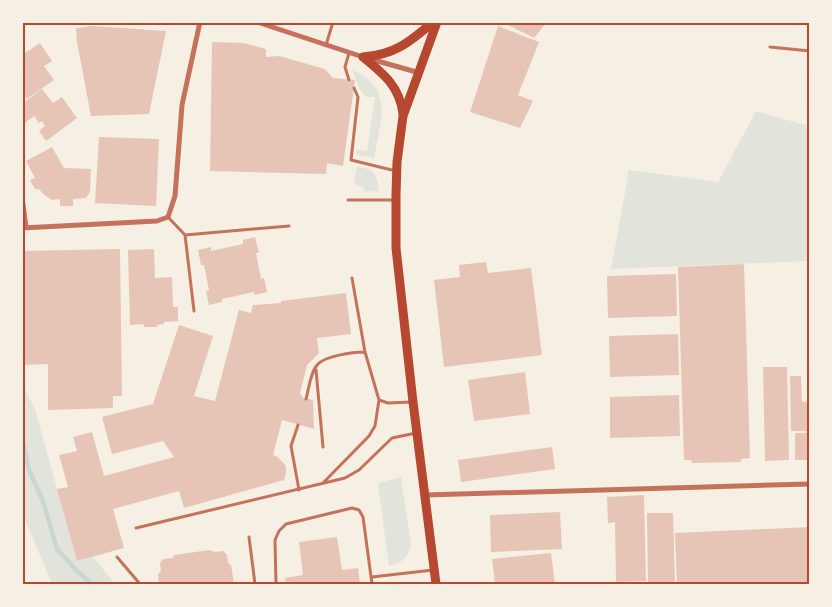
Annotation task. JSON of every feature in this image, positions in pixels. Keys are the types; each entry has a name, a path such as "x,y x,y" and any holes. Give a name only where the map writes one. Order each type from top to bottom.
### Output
{"main road":[{"path":"363,57 380,56 399,47 433,22"},
{"path":"403,116 438,22"},
{"path":"363,57 378,69 391,84 401,100 403,116 397,171 396,248 436,584"}],"street":[{"path":"22,197 24,227 157,221 168,217 175,196 182,105 200,22"},
{"path":"257,22 349,53 420,73"},
{"path":"425,495 810,484"}],"lane":[{"path":"326,45 333,22"},
{"path":"770,47 810,51"},
{"path":"349,53 345,67 349,80"},
{"path":"354,88 358,98 351,160 397,171"},
{"path":"348,200 396,200"},
{"path":"168,217 185,235 194,311"},
{"path":"185,235 289,226"},
{"path":"323,484 369,436 375,426 379,400 365,352 352,278"},
{"path":"306,398 315,366 340,355 365,352"},
{"path":"315,366 323,447"},
{"path":"379,400 388,403 413,402"},
{"path":"298,425 291,446 299,490"},
{"path":"136,528 345,478 359,470 392,438 417,433"},
{"path":"276,584 275,540 279,531 286,524 352,508 360,510 363,517 372,584"},
{"path":"248,537 256,584"},
{"path":"117,557 140,584"},
{"path":"372,577 435,570"}],"shaded area":[{"path":"352,70 366,77 374,86 379,96 381,119 374,158 356,155 357,150 367,151 375,97 366,97 360,90"},
{"path":"756,111 809,126 809,261 611,269 629,170 718,182"},
{"path":"357,166 374,173 379,191 365,192 364,188 354,183"},
{"path":"22,383 35,409 77,561 93,557 115,584 52,584 23,515"},
{"path":"401,477 411,545 404,559 389,566 378,483"}],"building":[{"path":"502,22 547,22 534,38"},
{"path":"93,26 166,31 149,114 91,116 76,28"},
{"path":"498,26 539,42 518,95 533,101 520,128 470,112"},
{"path":"212,42 244,43 266,49 266,57 279,56 325,69 333,78 355,80 343,166 327,163 326,174 210,171"},
{"path":"40,43 52,61 44,66 54,80 27,99 22,93 22,55"},
{"path":"42,89 53,103 62,97 77,118 46,141 39,131 45,126 42,121 39,123 34,116 22,125 22,104"},
{"path":"99,137 159,139 156,206 95,203"},
{"path":"52,147 64,168 91,169 90,192 86,198 73,199 73,206 60,206 60,199 52,200 39,189 35,189 30,180 35,178 26,161"},
{"path":"255,237 259,253 256,253 261,279 264,278 267,292 254,295 254,292 222,299 222,302 209,305 206,291 209,290 204,265 201,265 198,250 211,247 211,251 243,244 243,240"},
{"path":"120,249 122,396 113,396 113,408 48,410 48,364 22,365 22,251"},
{"path":"154,249 155,278 172,277 173,307 178,307 178,321 164,322 164,324 157,325 157,327 144,327 144,324 130,325 128,250"},
{"path":"486,262 488,273 531,268 542,355 444,367 434,280 460,277 459,265"},
{"path":"744,264 750,458 741,459 741,462 692,463 691,460 684,460 678,267"},
{"path":"676,274 677,316 608,318 607,276"},
{"path":"346,293 351,334 317,338 319,353 307,365 300,393 303,398 313,400 314,429 282,420 273,455 278,457 286,466 284,480 184,508 179,491 113,509 124,548 77,561 57,489 68,487 59,455 77,451 73,437 92,432 104,476 174,457 163,441 112,454 102,417 153,404 179,325 213,336 194,396 215,401 239,310 251,313 253,305 281,303 281,301"},
{"path":"678,334 679,375 610,377 609,336"},
{"path":"763,367 787,367 789,460 765,461"},
{"path":"525,372 530,414 474,421 468,380"},
{"path":"790,376 801,376 802,402 810,401 810,431 791,431"},
{"path":"679,395 680,436 610,438 610,397"},
{"path":"795,433 810,433 810,460 795,460"},
{"path":"552,447 555,469 461,482 458,460"},
{"path":"644,495 646,581 616,582 615,522 608,523 607,497"},
{"path":"560,512 562,549 491,552 490,515"},
{"path":"647,513 673,513 675,584 648,584"},
{"path":"810,527 810,584 677,584 675,533"},
{"path":"337,537 342,570 358,568 360,584 286,584 285,578 303,575 299,542"},
{"path":"210,550 215,552 223,551 227,555 228,563 231,565 234,584 159,584 158,574 161,571 160,563 163,559 172,558 174,555"},
{"path":"551,553 555,584 495,584 492,559"}],"waterway":[{"path":"22,438 29,470 43,501 57,549 92,584"}]}
